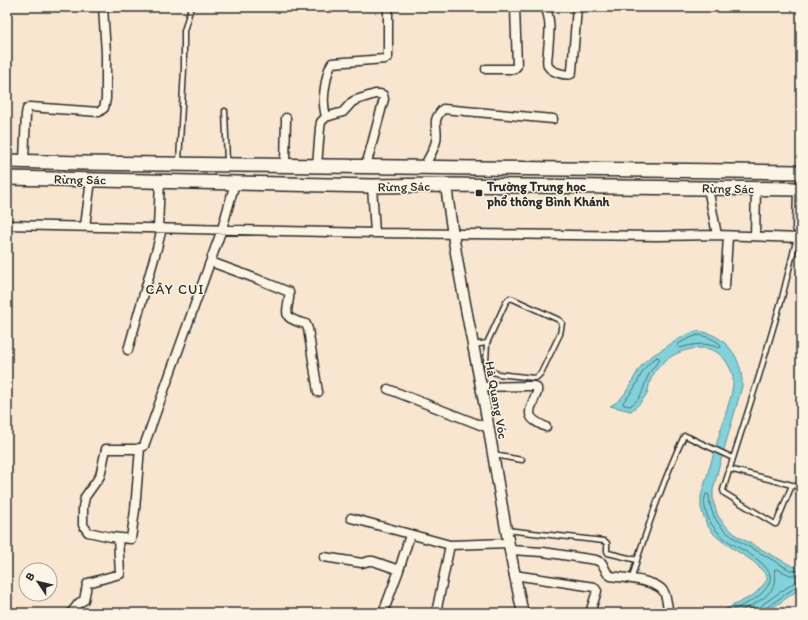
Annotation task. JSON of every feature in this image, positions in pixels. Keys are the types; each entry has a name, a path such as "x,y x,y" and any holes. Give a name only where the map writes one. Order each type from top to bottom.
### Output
{"main road":[{"name":"Rừng Sác","path":"7,161 801,172"},
{"path":"445,167 447,188"},
{"name":"Rừng Sác","path":"7,178 91,184 372,190 447,188 708,188 756,194 799,193"}],"street":[{"path":"24,161 26,114 27,109 30,107 99,112 104,108 106,99 106,53 103,7"},
{"path":"326,117 324,98 329,68 332,63 385,59 388,57 388,7"},
{"path":"486,68 514,69 517,66 515,7"},
{"path":"546,7 550,19 547,62 548,67 552,70 568,75 571,74 572,71 577,7"},
{"path":"317,166 321,122 326,117 343,112 352,102 356,100 375,94 380,94 383,95 384,99 366,166"},
{"path":"424,167 436,141 437,131 435,122 443,109 552,119"},
{"path":"285,165 286,118"},
{"path":"86,222 91,184"},
{"path":"128,350 157,248 160,228 160,185"},
{"path":"140,448 131,539 111,537 88,532 83,526 83,507 85,497 100,476 106,449 140,448 144,446 211,262 234,187"},
{"name":"Hà Quang Vóc","path":"447,188 451,222 522,613"},
{"path":"708,188 717,235"},
{"path":"372,190 375,233"},
{"path":"797,228 799,193"},
{"path":"755,232 756,194"},
{"path":"7,225 86,222 160,228 375,233 657,236 728,236 755,232 799,238"},
{"path":"725,286 728,236"},
{"path":"211,262 289,292 290,299 287,312 288,315 290,318 306,324 308,329 318,392"},
{"path":"481,387 528,386 537,388 538,391 531,407 530,415 539,424 546,427"},
{"path":"388,389 488,428"},
{"path":"351,518 450,545 509,546 596,560 602,563 607,573 611,576 631,579 660,587 664,592 669,613"},
{"path":"383,613 400,570 410,535"},
{"path":"71,613 84,600 88,583 120,574 118,538"},
{"path":"436,613 450,545"},
{"path":"324,558 362,563 373,561 400,570"},
{"path":"514,575 594,587 597,591 590,613"}],"lane":[{"path":"179,164 184,43 186,22 191,7"},
{"path":"225,111 228,164"},
{"path":"792,485 776,524 724,493 723,490 764,362 799,238 797,228"},
{"path":"510,298 559,320 562,323 560,334 541,373 534,378 498,374 493,372 487,367 487,343 506,302 510,298"},
{"path":"473,345 487,343"},
{"path":"631,579 670,466 684,436 733,458"},
{"path":"493,455 522,460"},
{"path":"729,469 801,487"},
{"path":"506,530 604,541 607,543 608,553 637,560"}],"water":[{"path":"698,331 708,333 724,342 736,357 742,375 741,390 713,490 713,501 718,516 737,536 792,566 797,567 801,565 801,588 765,613 718,613 752,596 767,580 767,576 754,562 723,542 714,534 707,525 701,508 701,496 731,396 733,382 732,374 726,361 721,355 712,350 700,348 685,350 671,356 660,366 651,379 645,396 631,411 610,406 621,398 629,388 638,370 647,360 681,338"}],"place":[{"name":"Trường Trung học phổ thông Bình Khánh","path":"479,193"}],"district":[{"name":"CÂY CUI","path":"175,289"}]}
